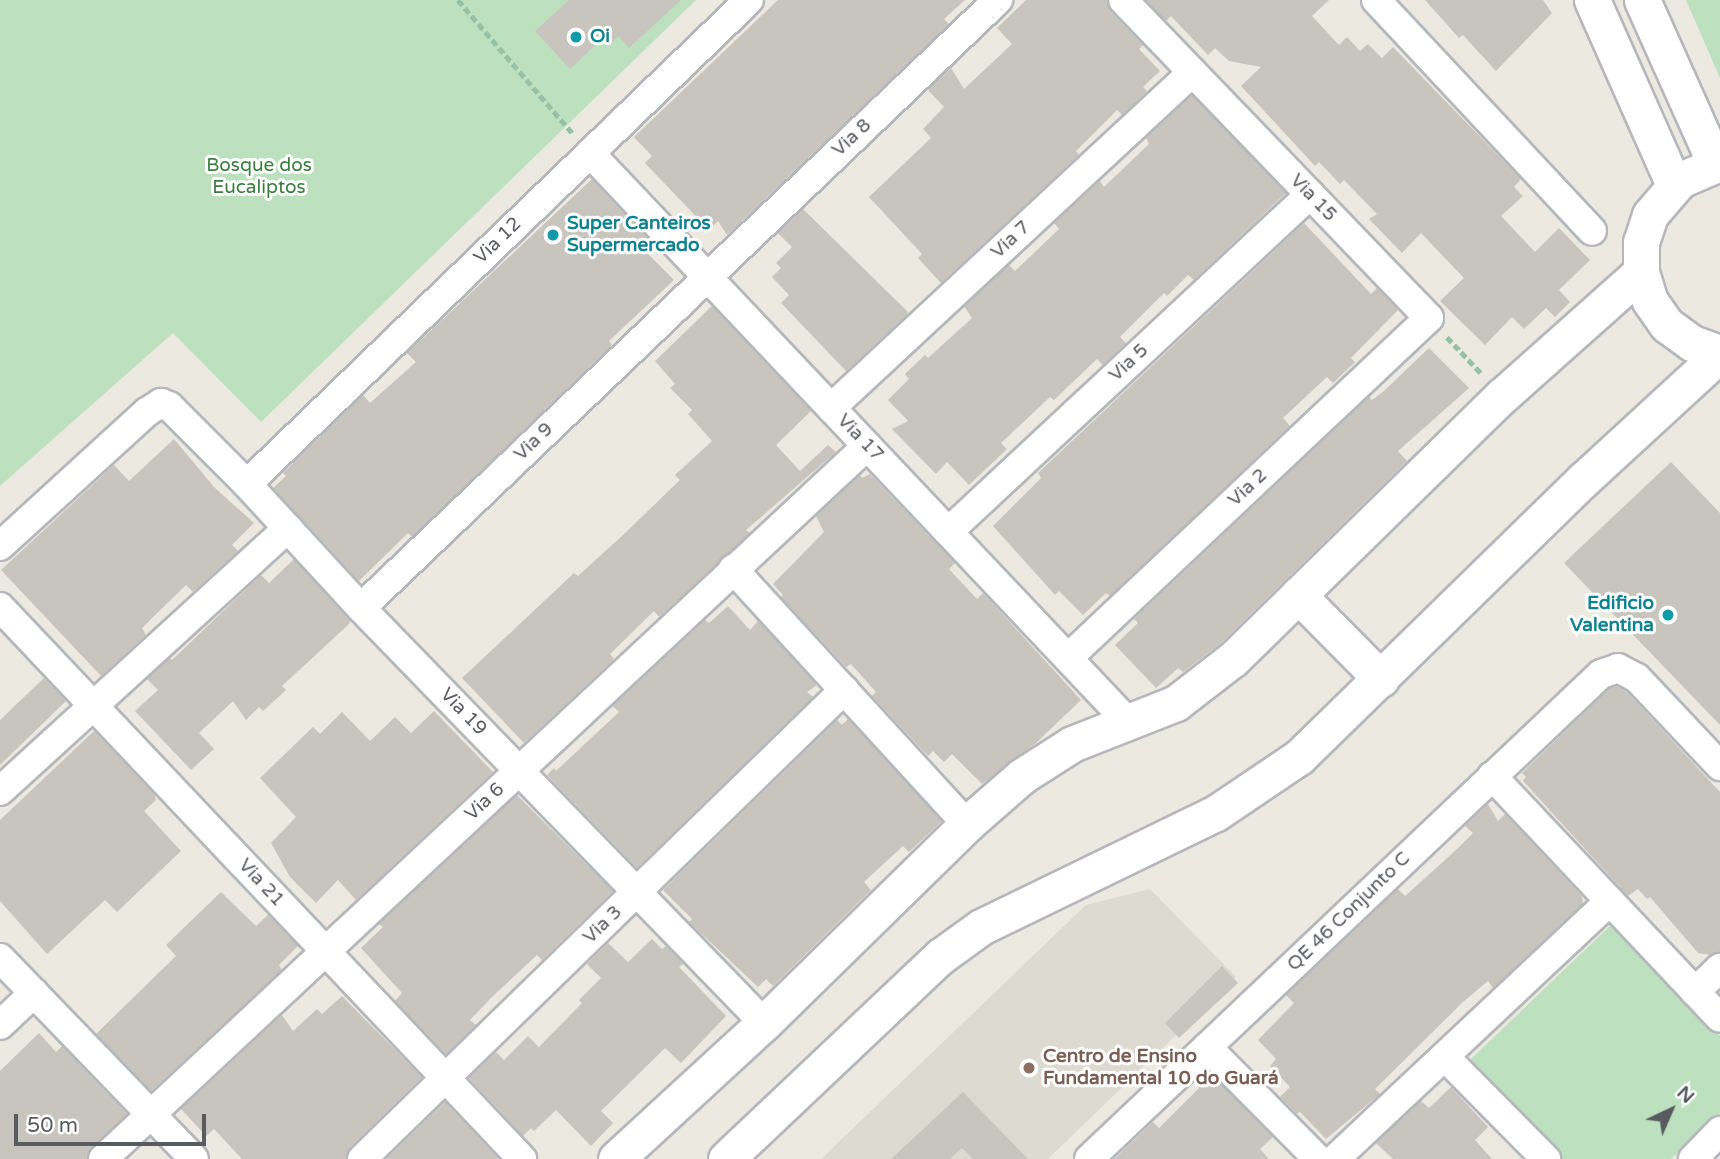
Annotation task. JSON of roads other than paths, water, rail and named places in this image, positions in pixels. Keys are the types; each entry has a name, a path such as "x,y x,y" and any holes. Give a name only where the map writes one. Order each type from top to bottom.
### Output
{"street":[{"name":"Via 12","path":"247,484 749,0"},
{"name":"Via 8","path":"706,276 998,0"},
{"name":"Via 15","path":"1123,0 1429,318"},
{"path":"1376,0 1592,231"},
{"path":"1592,0 1674,185"},
{"path":"726,1159 941,956 981,927 1169,838 1261,785 1299,757 1583,480 1720,353 1692,343 1667,325 1650,301 1641,272 1641,242 1650,215 1674,185 1717,163 1642,0"},
{"name":"Via 7","path":"831,408 1192,72"},
{"name":"Via 17","path":"590,152 1129,723"},
{"name":"Via 5","path":"948,532 1310,195"},
{"path":"616,1159 764,1023 967,824 1022,776 1072,744 1176,704 1207,681 1502,396 1641,272"},
{"name":"Via 9","path":"362,608 706,276"},
{"name":"Via 2","path":"1068,658 1429,318"},
{"name":"Via 19","path":"0,546 137,421 162,403 176,412 247,484 362,608 764,1023"},
{"name":"Via 6","path":"103,1159 867,446"},
{"path":"0,792 288,528"},
{"path":"733,569 967,824"},
{"path":"1298,595 1381,679"},
{"name":"Via 21","path":"0,607 522,1159"},
{"name":"QE 46 Conjunto C","path":"1089,1159 1601,674 1618,667 1637,678 1720,766"},
{"name":"Via 3","path":"362,1159 844,690"},
{"path":"1492,776 1720,1018"},
{"path":"1335,1159 1610,901"},
{"path":"0,958 194,1159"},
{"path":"1695,992 1720,968"},
{"path":"0,1025 34,993"},
{"path":"1207,1047 1318,1159"},
{"path":"1445,1057 1546,1159"},
{"path":"1693,1159 1720,1131"}],"place":[{"name":"Oi","path":"576,37"},
{"name":"Super Canteiros Supermercado","path":"553,235"},
{"name":"Edificio Valentina","path":"1668,615"},
{"name":"Centro de Ensino Fundamental 10 do Guará","path":"1029,1068"}],"park label":[{"name":"Bosque dos Eucaliptos","path":"259,177"}]}
